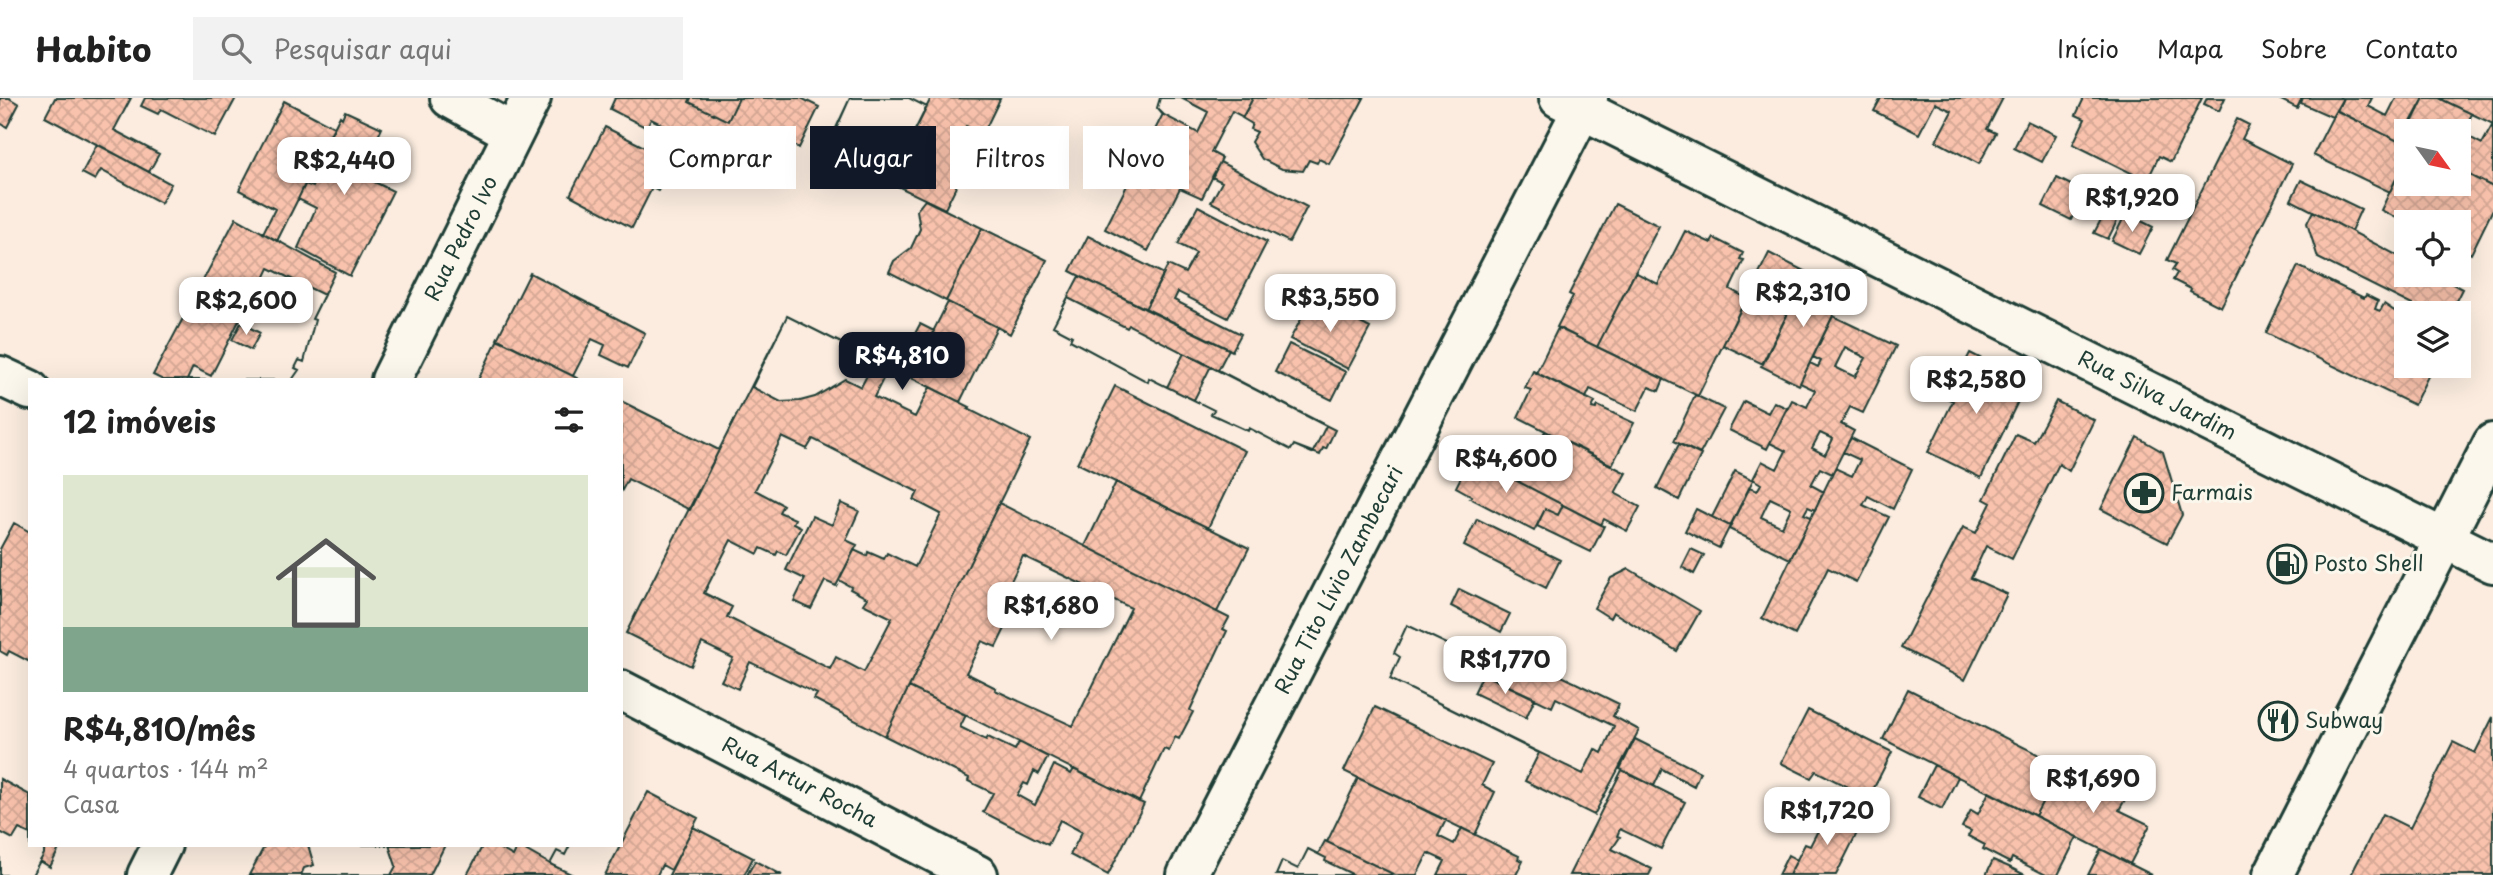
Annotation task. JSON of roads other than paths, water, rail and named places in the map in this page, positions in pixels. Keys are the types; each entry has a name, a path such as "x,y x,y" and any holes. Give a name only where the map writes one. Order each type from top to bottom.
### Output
{"street":[{"path":"450,98 513,133"},
{"name":"Rua Pedro Ivo","path":"392,378 531,98"},
{"name":"Rua Silva Jardim","path":"1576,102 2493,563"},
{"name":"Rua Tito Lívio Zambecari","path":"1187,875 1576,102"},
{"path":"0,376 28,389"},
{"path":"2273,875 2493,443"},
{"name":"Rua Artur Rocha","path":"623,691 978,875"},
{"path":"147,875 161,847"}],"place":[{"name":"Farmais","path":"2144,493"},
{"name":"Posto Shell","path":"2287,564"},
{"name":"Subway","path":"2278,721"}]}
